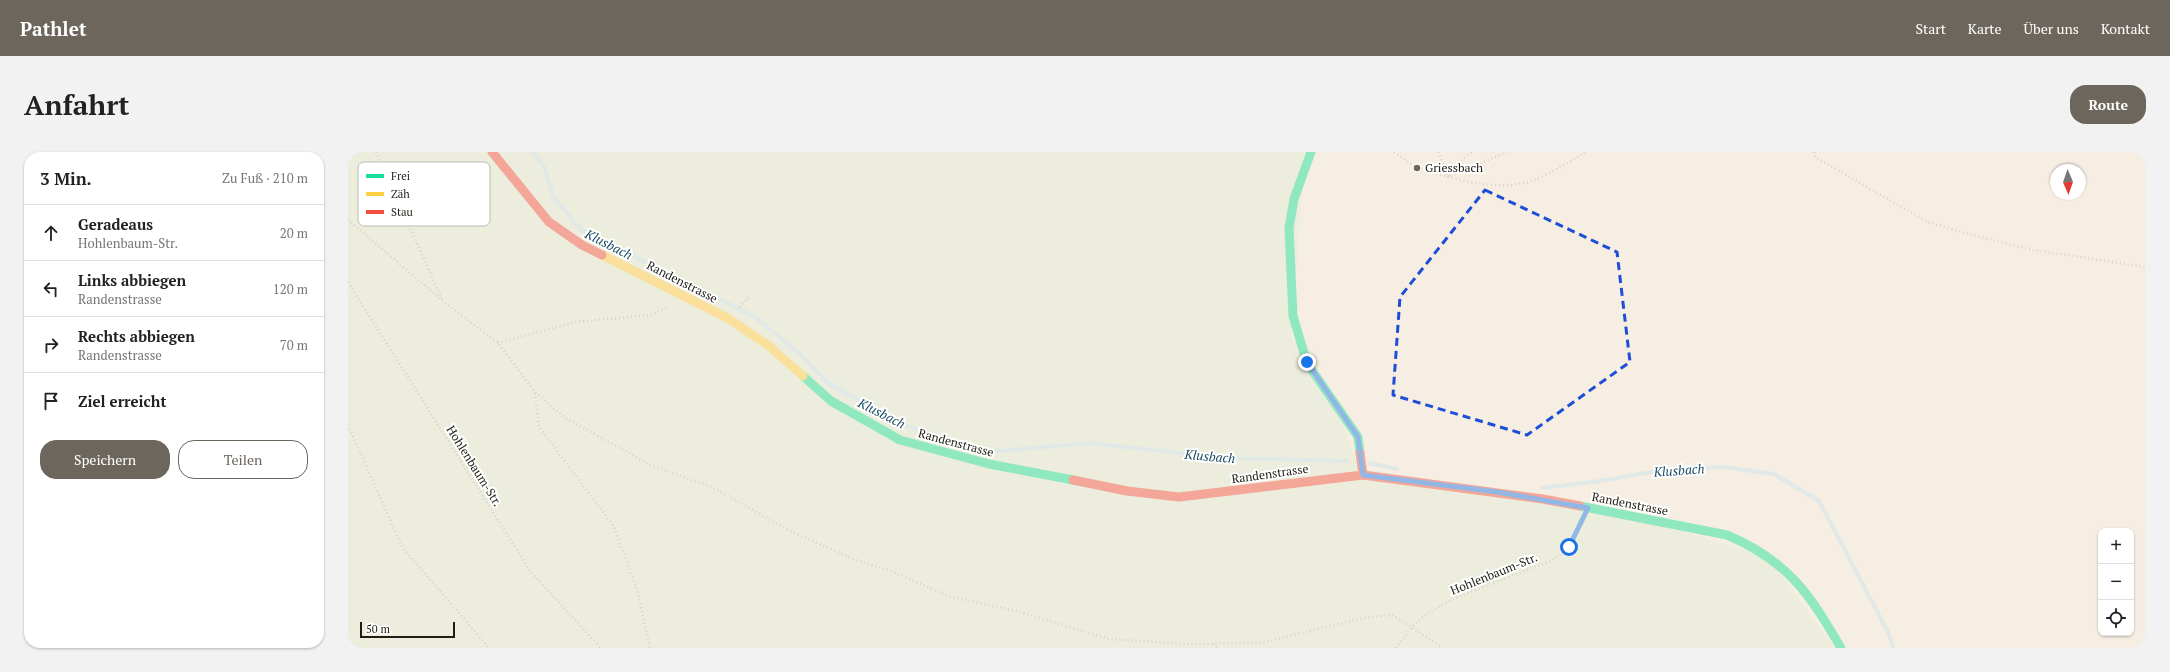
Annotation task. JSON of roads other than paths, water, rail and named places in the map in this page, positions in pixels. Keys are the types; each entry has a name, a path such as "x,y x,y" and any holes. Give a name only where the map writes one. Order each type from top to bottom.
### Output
{"street":[{"name":"Randenstrasse","path":"492,152 549,222 582,245 730,319 769,346 831,401 864,422 900,440 945,454 989,464 1127,491 1178,497 1363,475 1497,492 1588,508 1727,536 1748,543 1768,554 1785,568 1801,586 1841,648"},
{"path":"1311,152 1294,199 1289,228 1293,316 1307,362 1358,437 1363,475"}],"waterway":[{"name":"Klusbach","path":"533,152 545,168 553,196 581,230 755,317 799,353 827,382 895,422 987,452 1090,443 1225,458 1347,461"},
{"name":"Klusbach","path":"1369,463 1397,469"},
{"name":"Klusbach","path":"1542,488 1600,481 1669,469 1723,467 1774,474 1819,501 1888,632 1893,648"}],"place":[{"name":"Griessbach","path":"1417,168"}]}
